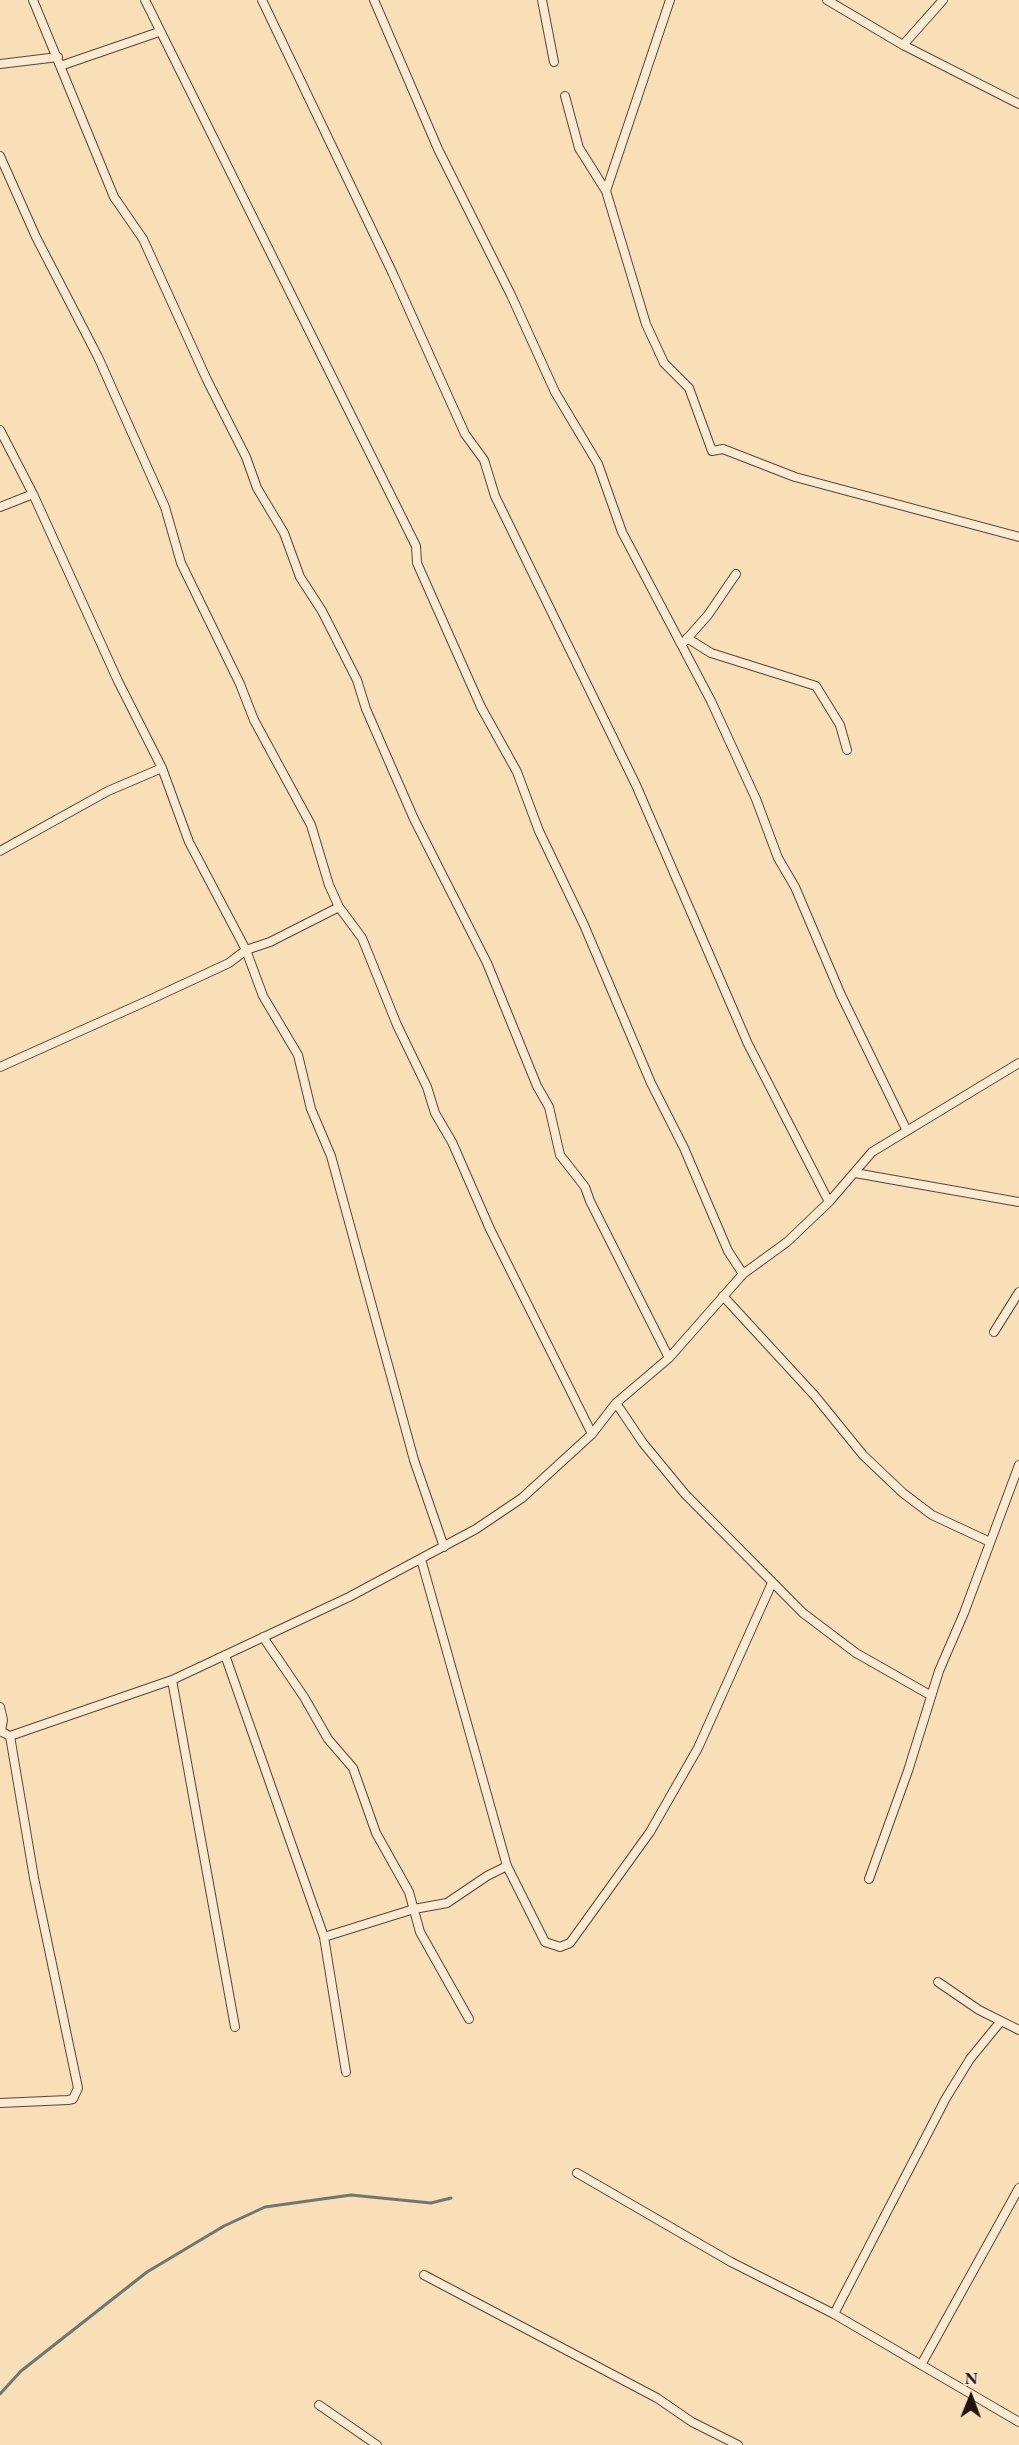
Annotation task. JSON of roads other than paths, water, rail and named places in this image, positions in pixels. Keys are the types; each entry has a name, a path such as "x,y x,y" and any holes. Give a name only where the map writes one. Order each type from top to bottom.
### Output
{"street":[{"path":"33,0 114,197 130,219 155,264 207,380 246,457 257,488 284,533 300,577 322,611 357,680 366,709 414,819 487,963 537,1086 549,1107 560,1155 585,1187 669,1358"},
{"path":"145,0 416,546 417,563 481,707 517,772 539,831 584,925 651,1083 684,1148 728,1251 743,1274"},
{"path":"262,0 393,274 460,423 484,460 495,496 636,786 748,1044 829,1202"},
{"path":"374,0 438,149 512,295 555,392 598,464 622,532 684,642 756,799 778,858 795,887 841,994 907,1131"},
{"path":"542,0 554,62"},
{"path":"606,191 670,0"},
{"path":"827,0 903,45 1019,104"},
{"path":"903,45 943,0"},
{"path":"0,64 59,61 159,32"},
{"path":"565,96 579,148 606,191 646,324 664,363 688,388 712,451 723,449 795,477 1019,537"},
{"path":"0,156 36,237 98,357 165,507 181,563 240,684 254,720 311,825 339,907 362,938 427,1087 435,1113 452,1142 490,1229 592,1434"},
{"path":"0,430 33,494 82,607 162,768 189,842 246,950 257,983 298,1055 311,1109 331,1156 414,1460 444,1547"},
{"path":"0,507 33,494"},
{"path":"684,642 708,615 736,574"},
{"path":"684,642 711,653 816,686 840,725 847,750"},
{"path":"0,851 108,791 162,768"},
{"path":"0,1066 229,963 246,950 270,942 339,907"},
{"path":"0,1707 3,1720 0,1731 10,1736 172,1680 349,1597 476,1529 522,1497 592,1434 616,1403 669,1358 743,1274 787,1242 829,1202 873,1152 1019,1063"},
{"path":"855,1173 1019,1202"},
{"path":"994,1332 1019,1292"},
{"path":"723,1296 802,1381 863,1455 903,1493 932,1515 990,1542"},
{"path":"616,1403 643,1443 685,1494 772,1583 831,1637 894,1676 930,1695"},
{"path":"869,1879 909,1771 930,1695 1019,1465"},
{"path":"421,1559 507,1866 545,1942 560,1947 570,1943 650,1832 698,1748 772,1583"},
{"path":"263,1637 304,1697 328,1739 353,1768 376,1833 400,1875 414,1909 420,1932 469,2019"},
{"path":"225,1655 324,1937 346,2072"},
{"path":"172,1680 235,2027"},
{"path":"0,2103 68,2100 73,2099 78,2088 34,1878 10,1736"},
{"path":"324,1937 414,1909 447,1903 507,1866"},
{"path":"938,1982 979,2010 1019,2030"},
{"path":"834,2314 946,2098 970,2059 1001,2020"},
{"path":"577,2173 731,2262 834,2314 1018,2419"},
{"path":"921,2365 1019,2188"},
{"path":"424,2275 657,2398 692,2422 738,2445"},
{"path":"319,2405 377,2445"}],"waterway":[{"path":"0,2394 21,2371 147,2272 224,2226 265,2207 351,2195 431,2203 451,2198"}]}
